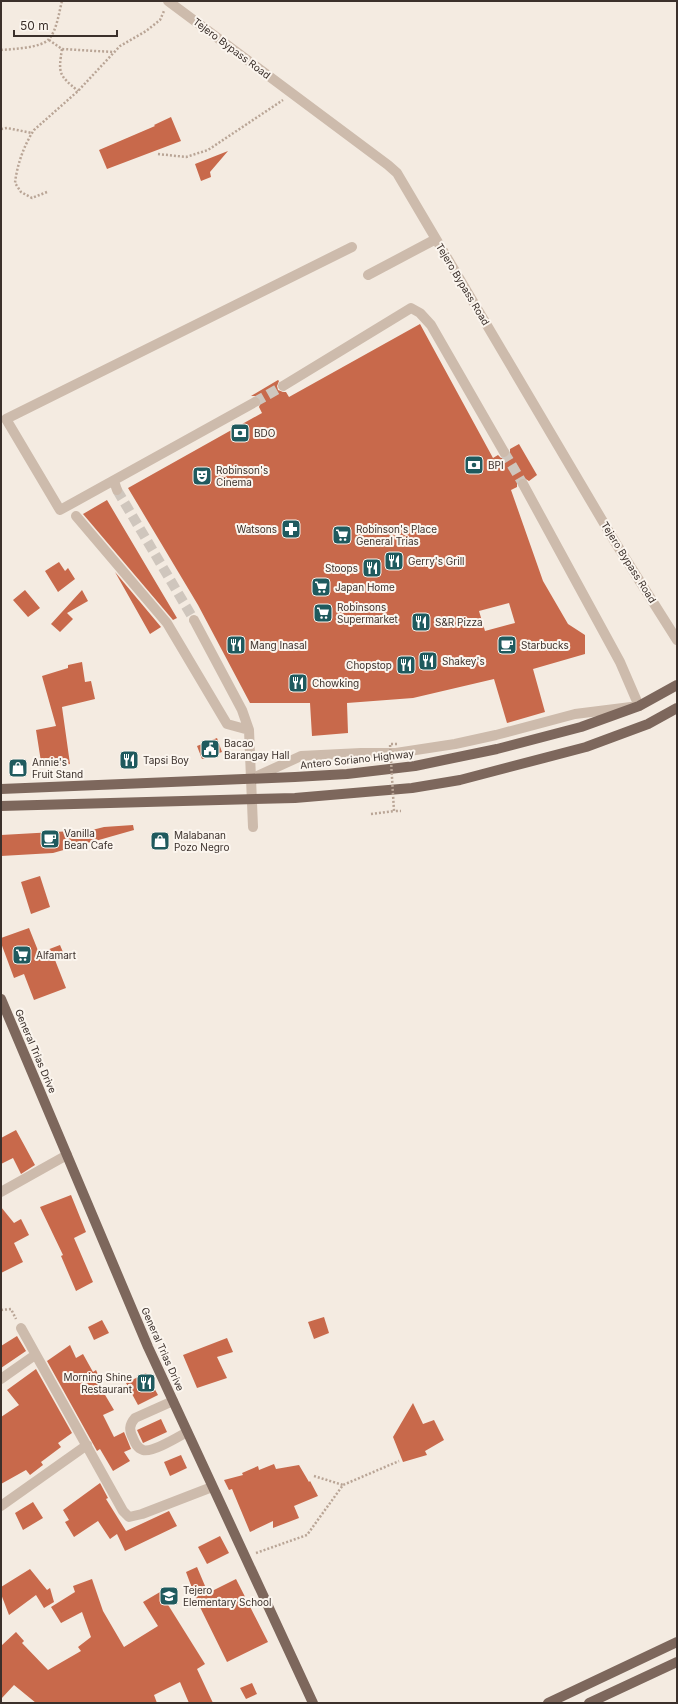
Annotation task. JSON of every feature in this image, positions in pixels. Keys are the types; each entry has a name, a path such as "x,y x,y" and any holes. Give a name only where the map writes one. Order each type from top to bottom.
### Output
{"main road":[{"name":"Antero Soriano Highway","path":"1,789 347,774 415,766 505,748 581,727 639,706 677,684"},
{"path":"1,806 252,800 412,788 460,780 586,747 648,724 677,708"},
{"name":"General Trias Drive","path":"1,999 148,1347 313,1703"},
{"path":"548,1703 677,1642"},
{"path":"588,1703 677,1662"}],"street":[{"name":"Tejero Bypass Road","path":"168,1 388,165 396,173 615,542 677,640"},
{"path":"368,275 436,239"},
{"path":"255,402 116,486 60,510 6,419 352,247"},
{"path":"283,386 411,308 420,313 430,325 504,452"},
{"path":"251,779 301,756 396,753 454,744 496,735 575,714 639,706 620,662 523,484"},
{"path":"76,516 167,623 226,724 249,730"},
{"path":"194,620 242,710 249,730 253,827"},
{"path":"1,1192 67,1155"},
{"path":"21,1328 123,1511 129,1518 212,1487"},
{"path":"1,1379 35,1355"},
{"path":"172,1400 135,1418 131,1423 130,1431 136,1446 143,1450 153,1449 187,1432"},
{"path":"1,1506 86,1445"}],"path":[{"path":"1,50 25,48 44,43 48,40 53,33 62,1"},
{"path":"46,192 32,198 20,192 14,183 16,171 32,133 78,92 113,52 120,46 146,31 160,20 168,1"},
{"path":"48,40 62,49 113,52"},
{"path":"62,49 59,65 62,77 78,92"},
{"path":"158,154 186,157 208,150 292,94"},
{"path":"1,129 7,128 32,133"},
{"path":"394,811 390,744 397,744"},
{"path":"371,814 401,811"},
{"path":"1,1310 11,1309 21,1328"},
{"path":"245,1557 306,1536 342,1485 399,1461"},
{"path":"314,1476 342,1485"}],"building":[{"path":"171,117 181,141 107,169 99,150 155,126 154,125"},
{"path":"228,151 210,172 211,177 201,181 195,164"},
{"name":"Robinson's Place General Trias","path":"420,324 493,458 498,455 501,458 507,458 510,455 510,449 519,444 537,475 529,481 524,478 520,479 517,483 517,487 511,490 543,581 568,624 585,635 585,654 533,669 545,712 507,723 494,679 413,698 347,703 348,733 312,736 310,703 250,703 198,605 128,488 262,413 259,407 261,402 260,399 258,396 251,396 278,380 278,390 286,392 289,397","holes":["509,603 515,623 485,631 479,611"]},
{"path":"107,500 177,618 173,620 83,514"},
{"path":"59,562 65,571 68,568 75,579 58,592 45,571"},
{"path":"115,572 161,627 150,634"},
{"path":"25,590 40,608 28,617 13,600"},
{"path":"82,590 88,601 67,613 73,619 60,632 51,624"},
{"path":"82,662 85,682 91,681 95,699 62,707 70,764 42,768 36,730 56,726 42,676 68,668 68,665"},
{"name":"Bacao Barangay Hall","path":"217,738 222,752 202,759 197,746"},
{"path":"133,825 134,830 53,853 1,856 1,835 72,831 72,835 104,827"},
{"path":"40,876 50,907 31,914 21,882"},
{"path":"29,928 39,953 60,945 65,957 55,960 66,988 34,1000 24,974 14,978 1,943 1,938"},
{"path":"16,1130 35,1165 21,1174 13,1158 1,1164 1,1138"},
{"path":"71,1195 86,1232 74,1238 93,1282 76,1291 61,1256 63,1255 40,1207"},
{"path":"1,1207 14,1223 21,1219 29,1235 14,1243 23,1262 1,1273"},
{"path":"324,1317 329,1333 314,1339 308,1322"},
{"path":"102,1320 109,1333 94,1340 88,1327"},
{"path":"17,1336 26,1351 1,1368 1,1346"},
{"path":"227,1338 233,1352 217,1357 227,1378 197,1388 183,1355"},
{"path":"70,1345 76,1358 83,1354 93,1372 96,1370 101,1381 98,1383 114,1410 103,1415 114,1437 124,1432 131,1449 124,1452 130,1461 113,1471 100,1449 97,1451 47,1361"},
{"path":"36,1369 72,1433 58,1443 61,1447 41,1462 43,1465 30,1475 26,1470 1,1484 1,1417 19,1405 7,1390"},
{"path":"146,1373 158,1395 138,1405 126,1383"},
{"path":"413,1403 423,1424 434,1420 444,1440 425,1451 427,1455 403,1462 393,1437"},
{"path":"161,1419 167,1432 143,1443 137,1430"},
{"path":"181,1455 187,1468 170,1476 164,1462"},
{"path":"274,1464 276,1469 299,1465 318,1496 294,1506 299,1518 273,1528 273,1521 250,1532 232,1489 229,1490 224,1480 243,1475 242,1473 258,1466 259,1470"},
{"path":"100,1483 108,1498 106,1499 126,1531 169,1511 177,1526 125,1551 117,1534 110,1539 98,1521 74,1537 65,1522 69,1520 63,1510"},
{"path":"33,1502 43,1518 23,1530 15,1513"},
{"path":"220,1536 229,1553 207,1564 198,1547"},
{"path":"197,1567 208,1593 236,1579 268,1642 227,1662 196,1599 186,1572"},
{"path":"30,1569 47,1590 50,1588 54,1602 44,1608 36,1595 9,1615 1,1594 1,1587"},
{"path":"92,1579 103,1611 124,1647 158,1626 143,1602 160,1592 205,1664 197,1669 213,1703 189,1703 180,1682 154,1695 157,1703 36,1703 14,1685 1,1699 1,1646 16,1632 24,1641 22,1643 48,1670 81,1651 78,1647 91,1637 82,1612 61,1623 51,1607 75,1592 73,1586"},
{"path":"252,1683 257,1694 246,1699 240,1688"}],"tunnel":[{"path":"255,402 283,386"},
{"path":"504,452 523,484"},
{"path":"117,490 194,620"}],"place":[{"name":"BDO","path":"240,433"},
{"name":"BPI","path":"474,465"},
{"name":"Robinson's Cinema","path":"202,476"},
{"name":"Watsons","path":"291,529"},
{"name":"Robinson's Place General Trias","path":"342,535"},
{"name":"Gerry's Grill","path":"394,561"},
{"name":"Stoops","path":"372,568"},
{"name":"Japan Home","path":"321,587"},
{"name":"Robinsons Supermarket","path":"323,613"},
{"name":"S&R Pizza","path":"421,622"},
{"name":"Mang Inasal","path":"236,645"},
{"name":"Starbucks","path":"507,645"},
{"name":"Shakey's","path":"428,661"},
{"name":"Chopstop","path":"406,665"},
{"name":"Chowking","path":"298,683"},
{"name":"Bacao Barangay Hall","path":"210,749"},
{"name":"Tapsi Boy","path":"129,760"},
{"name":"Annie's Fruit Stand","path":"18,768"},
{"name":"Vanilla Bean Cafe","path":"50,839"},
{"name":"Malabanan Pozo Negro","path":"160,841"},
{"name":"Alfamart","path":"22,955"},
{"name":"Morning Shine Restaurant","path":"146,1383"},
{"name":"Tejero Elementary School","path":"169,1596"}]}
